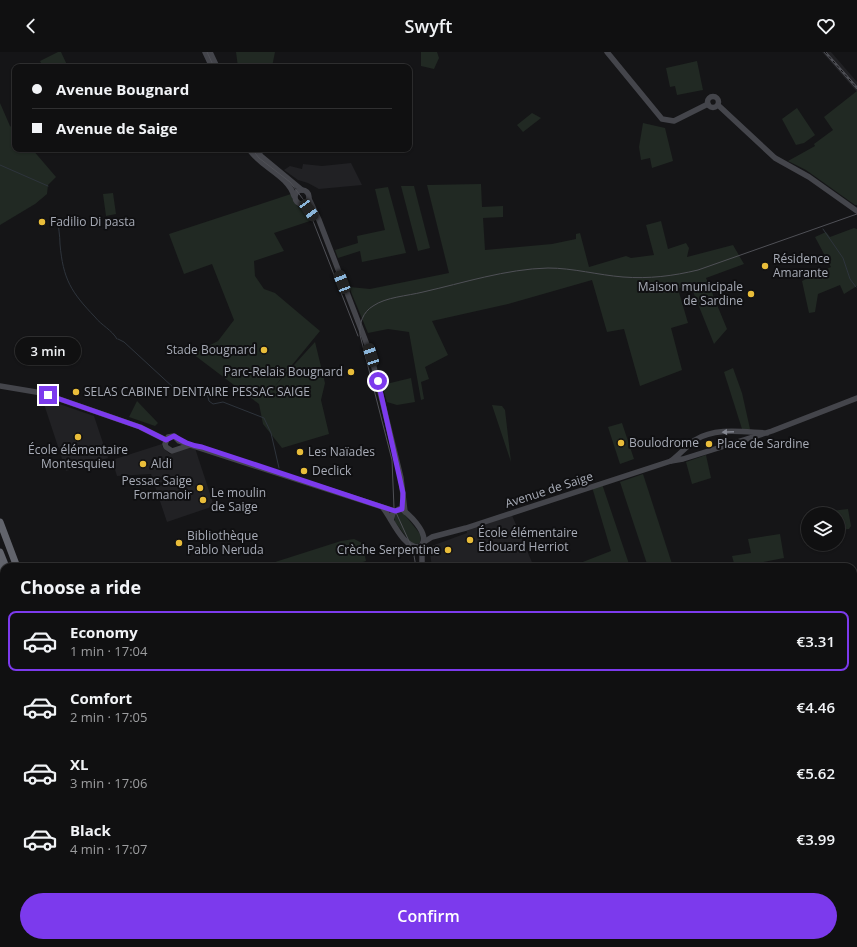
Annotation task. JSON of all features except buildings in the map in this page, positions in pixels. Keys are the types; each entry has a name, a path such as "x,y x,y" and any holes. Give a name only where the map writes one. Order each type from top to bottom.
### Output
{"highway":[{"path":"0,522 15,563"},
{"path":"0,552 4,563"}],"street":[{"path":"205,52 211,64"},
{"path":"210,52 216,64"},
{"path":"607,52 631,79 662,119 668,121 679,120 708,104"},
{"path":"708,104 708,99 714,96 718,99 718,105 775,158 809,178 857,211"},
{"path":"708,104 712,108 718,105"},
{"path":"251,152 256,159 286,183 296,202 303,204 320,225"},
{"path":"258,152 302,190 307,192 367,341 401,478 404,499 403,510 423,541 422,560"},
{"path":"294,196 297,191 302,190"},
{"path":"303,204 309,199"},
{"path":"0,386 42,393 140,427 166,440"},
{"path":"679,457 694,441 711,433 749,435 767,433 857,398"},
{"path":"679,457 749,435"},
{"path":"166,440 174,436 179,441 190,445 202,447 382,508 395,511 403,510"},
{"path":"166,440 165,446 168,450 190,445"},
{"path":"178,448 179,441"},
{"name":"Avenue de Saige","path":"415,547 432,537 466,528 671,461 679,457"},
{"path":"382,508 409,545 415,547 422,560"},
{"path":"391,520 391,516 395,511"}],"shaded area":[{"path":"61,52 67,64 42,64 40,61"},
{"path":"236,52 275,52 273,64 238,64"},
{"path":"421,52 437,52 439,58 434,69 421,66"},
{"path":"822,52 831,52 857,82 857,92"},
{"path":"697,61 703,90 677,95 675,86 670,87 666,68"},
{"path":"857,91 857,205 855,205 806,170 788,161 815,146 814,144 833,130 824,117"},
{"path":"0,103 12,128 12,152 35,152 56,177 48,185 47,194 35,204 0,225"},
{"path":"797,108 815,135 804,143 796,145 782,119"},
{"path":"532,113 541,118 523,132 517,125"},
{"path":"643,123 665,128 673,161 652,168 650,158 641,160 639,147"},
{"path":"351,163 362,185 319,189 298,180 284,170 290,166 302,169 303,164 322,166"},
{"path":"481,184 482,207 503,206 503,217 483,218 485,250 552,244 576,239 576,234 580,233 589,267 626,256 631,258 654,255 646,225 661,221 668,249 686,243 689,248 687,257 733,245 744,264 706,278 727,329 714,344 690,284 678,289 688,323 671,328 682,370 640,386 624,329 607,332 592,280 508,304 432,321 448,355 425,367 429,379 421,382 424,399 421,400 409,332 388,329 368,333 349,287 370,289 449,273 427,185"},
{"path":"401,186 414,186 430,248 418,251"},
{"path":"388,187 406,253 362,262 360,251 338,258 335,250 358,243 357,236 385,230 375,189"},
{"path":"113,193 116,214 106,216 103,194"},
{"path":"291,194 295,203 305,213 310,221 274,233 284,251 254,261 255,276 264,289 275,293 320,331 274,387 315,342 325,383 321,400 329,434 282,448 263,424 259,404 193,354 218,341 234,320 212,264 184,274 169,234"},
{"path":"854,228 857,229 857,286 844,294 840,285 818,294 815,312 809,313 802,281 831,267 815,237 826,232 830,237"},
{"path":"733,368 742,393 750,429 742,429 724,372"},
{"path":"411,378 415,402 397,405 387,402 382,385"},
{"name":"École élémentaire Montesquieu","path":"42,398 94,416 108,458 66,471"},
{"path":"137,401 158,423 155,426 129,417"},
{"path":"492,405 502,406 505,410 511,462"},
{"name":"Boulodrome","path":"622,423 634,459 620,464 608,427"},
{"path":"162,444 163,448 170,454 184,448 195,448 214,506 167,522 151,474 117,476 112,460"},
{"path":"706,455 711,478 692,484 686,462"},
{"path":"643,474 672,563 647,563 620,482"},
{"path":"602,484 629,563 580,563 611,551 592,487"},
{"path":"845,509 848,509 851,526 849,529 845,529"},
{"path":"399,512 404,514 421,535 420,542 418,544 411,543 395,522 394,515"},
{"path":"511,513 532,563 431,563 430,553 427,553 426,548 467,533 466,528"},
{"path":"780,534 784,558 758,563 734,563 732,556 751,553 748,539"},
{"path":"354,539 362,543 366,561 360,563 272,563 341,541"}],"waterway":[{"path":"0,165 48,186"},
{"path":"58,219 61,256 66,276 80,300 97,320 117,339"},
{"path":"823,229 843,258 850,279 856,287"},
{"path":"118,339 124,342 175,389 179,387 195,388 207,393 209,401 213,404 223,402 264,418 271,433 279,468"}],"tram line":[{"path":"207,52 213,64"},
{"path":"254,152 259,158 290,182 306,203 358,336"},
{"path":"415,563 413,550 394,508 392,460 360,335 362,318 370,308 378,303 390,299 485,277 532,269 557,268 633,278 679,274 698,270 857,214"}],"railway":[{"path":"825,52 857,88"}],"place":[{"name":"Fadilio Di pasta","path":"42,222"},
{"name":"Résidence Amarante","path":"765,266"},
{"name":"Maison municipale de Sardine","path":"751,294"},
{"name":"Stade Bougnard","path":"264,350"},
{"name":"Parc-Relais Bougnard","path":"351,372"},
{"name":"SELAS CABINET DENTAIRE PESSAC SAIGE","path":"76,392"},
{"name":"École élémentaire Montesquieu","path":"78,437"},
{"name":"Boulodrome","path":"621,443"},
{"name":"Place de Sardine","path":"709,444"},
{"name":"Les Naïades","path":"300,452"},
{"name":"Aldi","path":"143,464"},
{"name":"Declick","path":"304,471"},
{"name":"Pessac Saige Formanoir","path":"200,488"},
{"name":"Le moulin de Saige","path":"203,500"},
{"name":"École élémentaire Edouard Herriot","path":"470,540"},
{"name":"Bibliothèque Pablo Neruda","path":"179,543"},
{"name":"Crèche Serpentine","path":"448,550"}],"route":[{"path":"48,395 140,427 166,440 168,437 174,436 179,441 190,445 202,447 382,508 395,511 402,509 404,499 401,478 378,381"}]}
